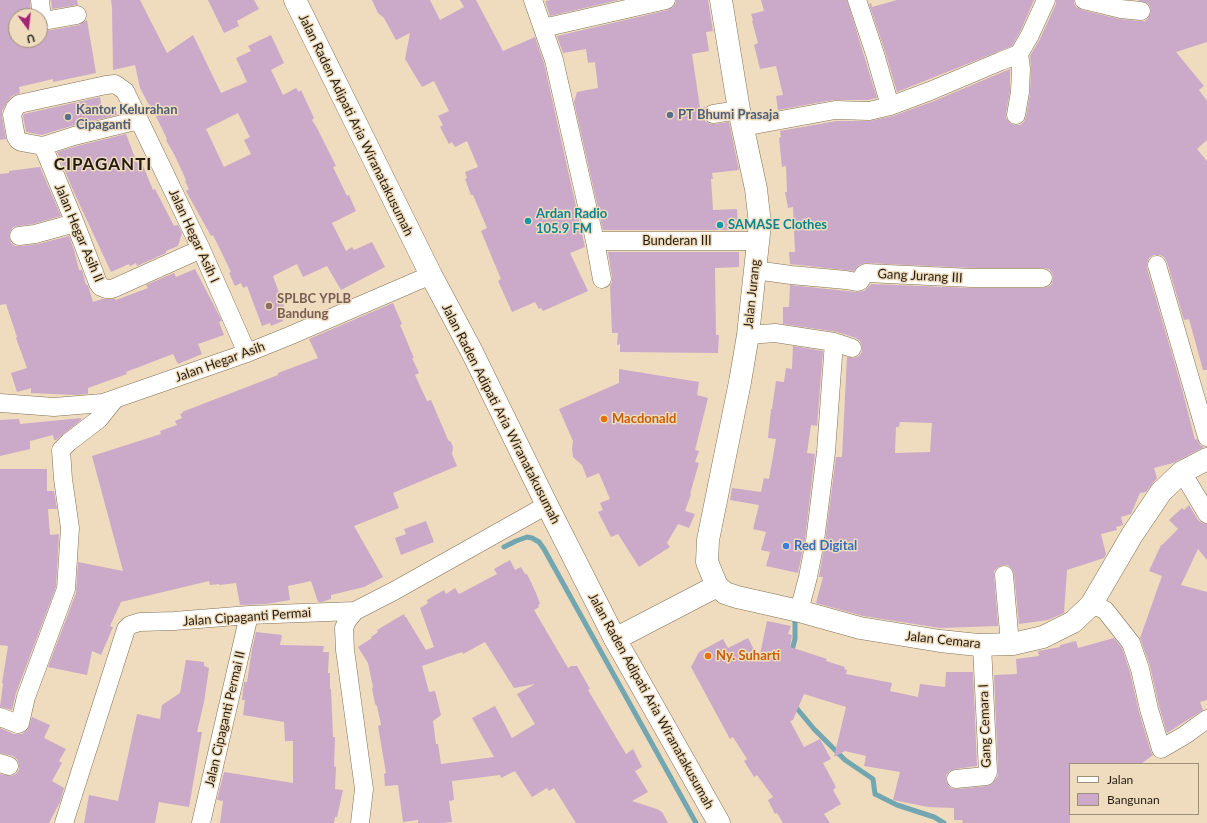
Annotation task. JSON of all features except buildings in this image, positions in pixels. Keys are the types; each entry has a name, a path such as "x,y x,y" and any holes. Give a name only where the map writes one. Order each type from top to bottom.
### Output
{"main road":[{"name":"Jalan Raden Adipati Aria Wiranatakusumah","path":"295,0 431,275 472,352 615,639 719,823"},
{"name":"Jalan Jurang","path":"717,586 707,562 708,540 748,335 760,224 759,206 741,118 721,0"},
{"name":"Jalan Cemara","path":"717,586 725,593 737,597 799,611 860,628 940,641 982,645 1010,644 1043,637 1073,622 1091,605 1132,535 1161,492 1182,472 1207,459"},
{"path":"615,639 717,586"}],"street":[{"path":"40,0 42,19 44,21 77,15"},
{"path":"533,0 554,60 595,240 602,279"},
{"path":"543,28 666,0"},
{"path":"857,0 890,106"},
{"path":"713,114 741,118 835,110 869,111 890,106 1018,54 1030,35 1046,0"},
{"path":"1084,0 1121,9 1141,11"},
{"path":"1016,115 1020,92 1020,69 1018,54"},
{"name":"Jalan Hegar Asih I","path":"42,146 21,142 16,137 12,115 15,108 19,104 106,85 115,84 125,91 201,249 247,353"},
{"path":"42,146 74,136 139,120"},
{"name":"Jalan Hegar Asih II","path":"42,146 75,223 98,283 101,287 106,289 112,288 201,249"},
{"path":"19,236 35,234 75,223"},
{"name":"Bunderan III","path":"595,240 758,241"},
{"path":"1157,265 1207,437"},
{"name":"Gang Jurang III","path":"755,270 856,282 860,281 866,273 972,278 1043,278"},
{"name":"Jalan Hegar Asih","path":"0,403 54,407 103,403 247,353 431,275"},
{"path":"748,335 775,333 834,342 852,348"},
{"path":"799,611 815,541 826,452 834,342"},
{"path":"0,718 18,724 20,723 26,697 66,589 70,528 63,479 61,450 99,419 115,399"},
{"path":"1182,472 1207,514"},
{"name":"Jalan Cipaganti Permai","path":"64,823 126,629 130,625 140,622 355,610 394,591 547,505"},
{"path":"1004,575 1010,644"},
{"path":"1091,605 1105,610 1131,643 1140,669 1148,709 1161,749 1185,735 1207,719"},
{"path":"355,610 344,628 345,650 364,789 360,823"},
{"name":"Jalan Cipaganti Permai II","path":"201,823 249,616"},
{"name":"Gang Cemara I","path":"956,779 986,776 988,772 982,645"}],"waterway":[{"path":"504,547 527,537 539,542 544,549 696,823"},
{"path":"791,654 795,639 795,620"},
{"path":"794,705 814,729 845,760 873,779 875,794 897,805 934,817 944,823"}],"place":[{"name":"PT Bhumi Prasaja","path":"670,115"},
{"name":"Kantor Kelurahan Cipaganti","path":"68,117"},
{"name":"Ardan Radio 105.9 FM","path":"528,221"},
{"name":"SAMASE Clothes","path":"720,225"},
{"name":"SPLBC YPLB Bandung","path":"269,306"},
{"name":"Macdonald","path":"604,419"},
{"name":"Red Digital","path":"786,546"},
{"name":"Ny. Suharti","path":"708,656"}],"district":[{"name":"CIPAGANTI","path":"103,165"}]}
